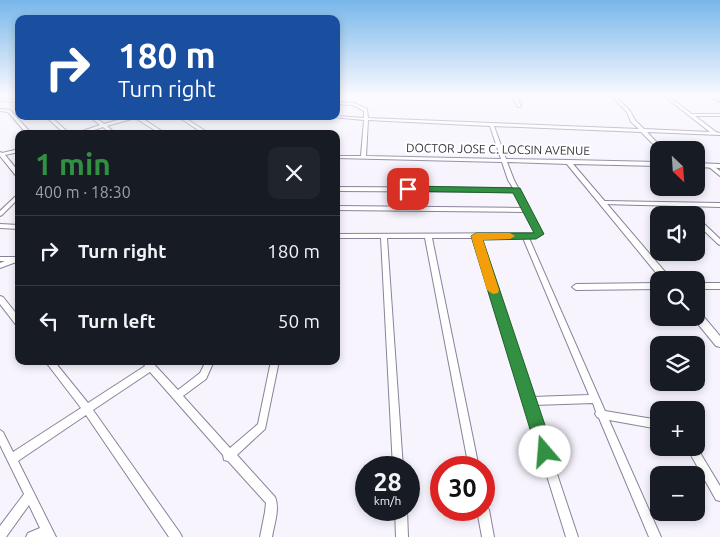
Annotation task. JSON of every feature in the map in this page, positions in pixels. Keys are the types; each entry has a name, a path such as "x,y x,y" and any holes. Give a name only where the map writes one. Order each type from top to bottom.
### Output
{"street":[{"path":"53,121 63,130"},
{"path":"98,121 109,130"},
{"path":"90,130 120,121"},
{"path":"144,121 158,130"},
{"path":"187,121 202,130"},
{"path":"363,157 366,121"},
{"path":"409,121 720,134"},
{"path":"635,121 653,141"},
{"path":"698,121 714,134"},
{"path":"340,236 536,236 539,234 517,190 492,125"},
{"path":"15,151 1,154 15,171"},
{"name":"DOCTOR JOSE C. LOCSIN AVENUE","path":"340,157 650,164"},
{"path":"568,162 661,271"},
{"path":"705,166 720,166"},
{"path":"711,166 720,174"},
{"path":"340,189 517,190"},
{"path":"0,214 15,199"},
{"path":"0,203 10,205"},
{"path":"604,203 720,205"},
{"path":"340,208 526,210"},
{"path":"0,226 15,226"},
{"path":"705,228 720,243"},
{"path":"428,236 472,456"},
{"path":"476,236 572,537"},
{"path":"525,236 600,414 655,537"},
{"path":"384,237 397,456"},
{"path":"0,258 15,259"},
{"path":"0,266 15,260"},
{"path":"576,287 650,286"},
{"path":"705,286 720,286"},
{"path":"0,299 15,318"},
{"path":"705,325 720,343"},
{"path":"52,365 86,408 176,537"},
{"path":"13,458 148,365"},
{"path":"150,365 228,456 271,501 271,512 266,537"},
{"path":"177,396 203,376 208,365"},
{"path":"228,456 262,426 274,365"},
{"path":"529,401 594,399"},
{"path":"600,414 650,423"},
{"path":"0,435 13,458 48,534 32,537"},
{"path":"697,456 720,496"},
{"path":"0,535 29,496"},
{"path":"401,521 402,537"},
{"path":"485,521 488,537"}],"slow traffic":[{"path":"493,290 476,236 510,236"}],"route":[{"path":"408,189 517,190 539,234 536,236 476,236 545,452"}]}
